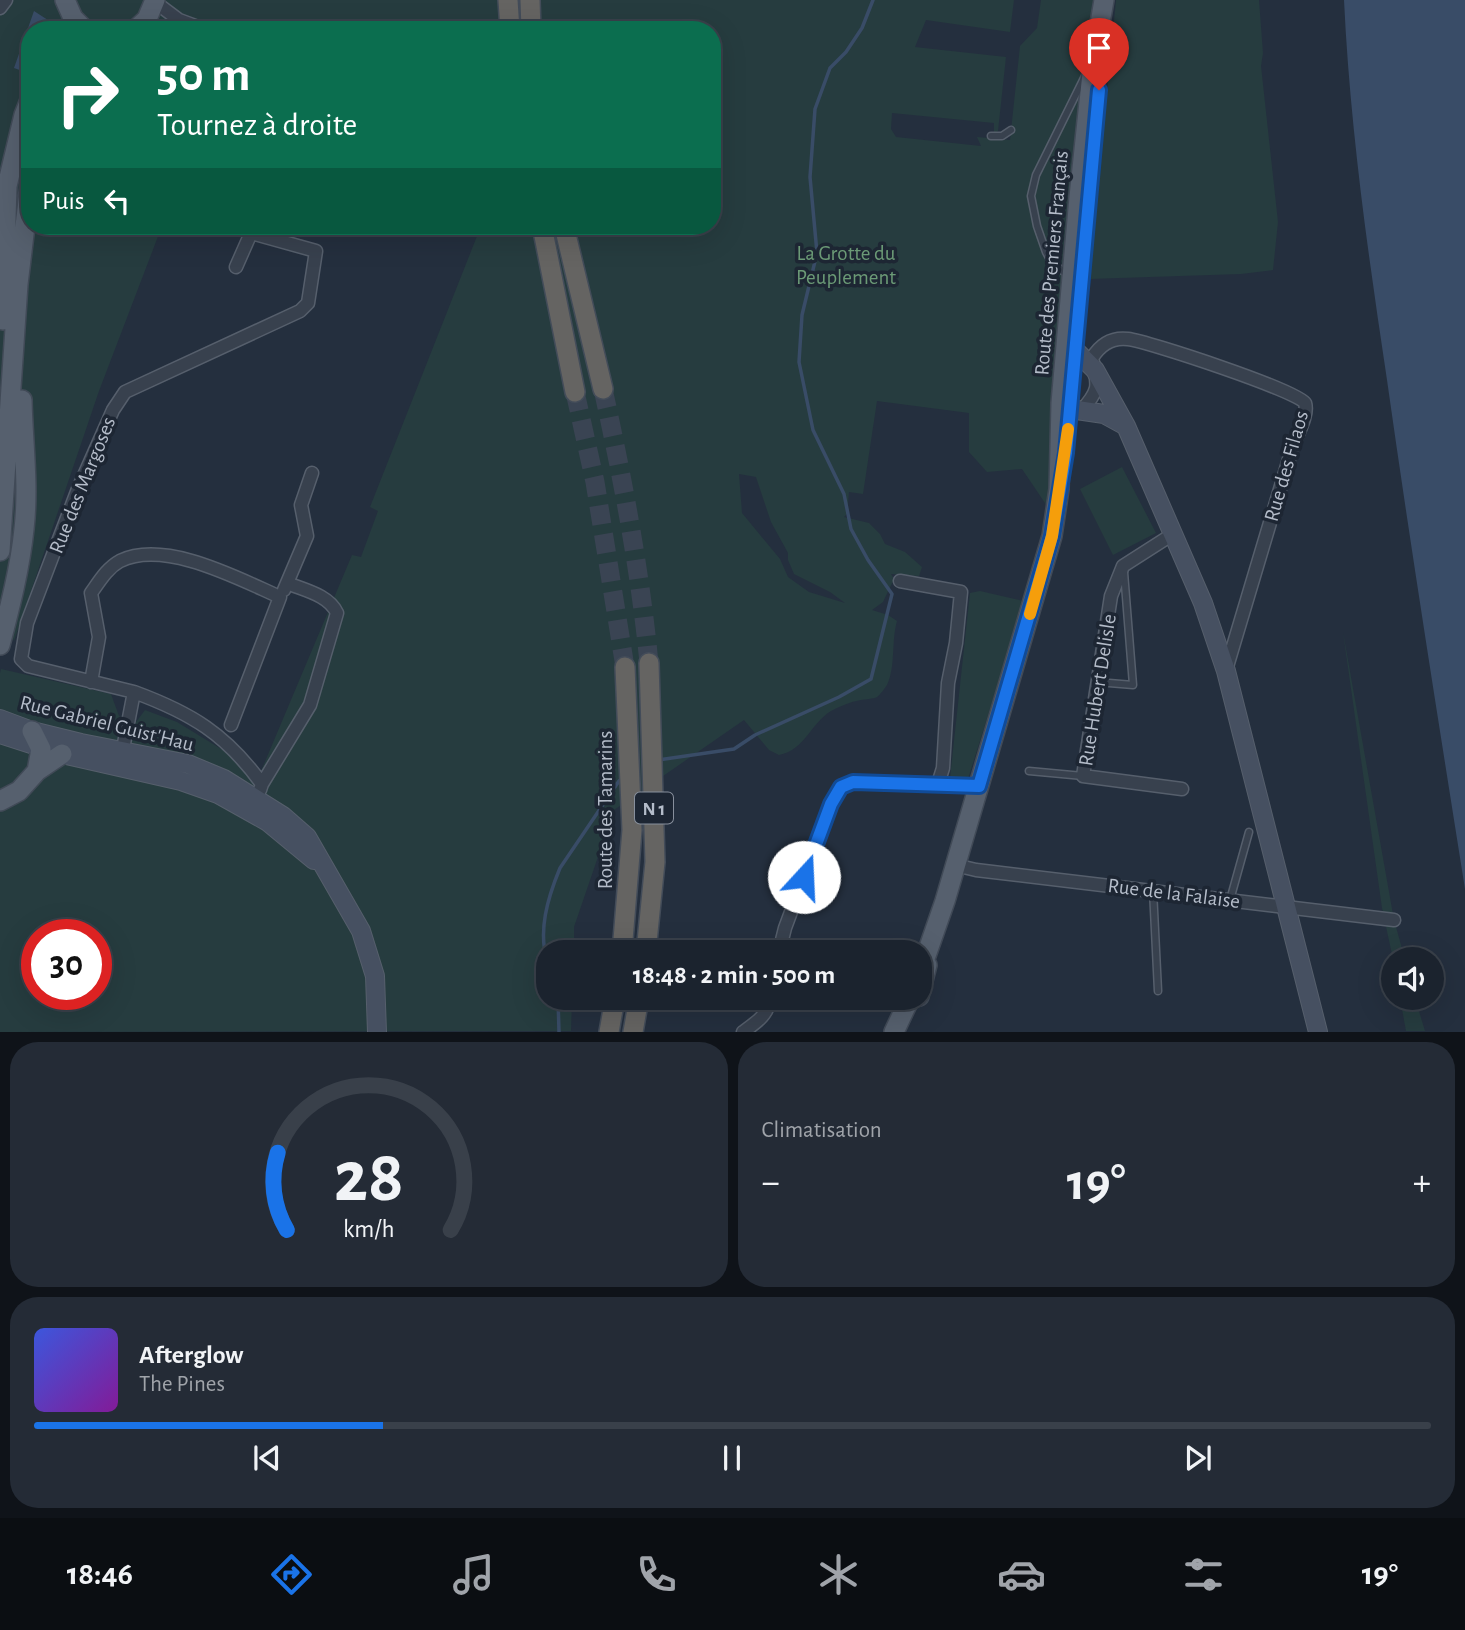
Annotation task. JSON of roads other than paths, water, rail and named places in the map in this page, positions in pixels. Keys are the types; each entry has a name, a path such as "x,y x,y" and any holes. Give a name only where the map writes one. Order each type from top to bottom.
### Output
{"highway":[{"path":"508,0 509,21"},
{"path":"530,0 531,21"},
{"path":"544,235 575,392"},
{"path":"566,235 603,390"},
{"name":"N 1","path":"648,940 655,847 649,663"},
{"name":"Route des Tamarins","path":"623,940 632,831 625,667"},
{"path":"609,1031 613,1010"},
{"path":"633,1031 637,1010"}],"main road":[{"path":"65,0 73,21"},
{"name":"Route des Premiers Français","path":"1071,408 1072,281 1093,64 1104,0"},
{"name":"Route des Premiers Français","path":"932,944 1052,536 1071,408 1103,45 1104,0"},
{"path":"0,391 7,186 21,128"},
{"path":"0,551 18,284 24,235"},
{"path":"0,645 11,602 25,514 18,284"},
{"path":"0,332 4,308"},
{"path":"1075,350 1095,370 1126,426 1203,603 1226,670 1318,1031"},
{"path":"1071,408 1104,414 1126,426"},
{"name":"Rue Gabriel Guist'Hau","path":"0,719 62,754 188,764 260,791 307,837 361,931 369,951 376,987 377,1031"},
{"name":"Rue Gabriel Guist'Hau","path":"0,734 121,758 218,794 268,822 330,874"},
{"path":"37,740 37,771"},
{"path":"0,801 19,791 37,771 62,754"},
{"name":"Route des Premiers Français","path":"932,941 934,936"},
{"path":"894,1031 904,1010"},
{"name":"Route des Premiers Français","path":"907,1031 914,1010"}],"street":[{"path":"0,9 6,0"},
{"path":"148,13 179,20"},
{"path":"148,13 179,20"},
{"name":"Rue des Margoses","path":"236,267 250,235"},
{"name":"Rue des Margoses","path":"258,235 316,251 308,303 300,312 125,392 113,410 79,489 27,623 21,659 27,666 134,692 188,713 251,767 260,791"},
{"name":"Rue des Filaos","path":"1095,370 1092,358 1098,349 1104,344 1127,338 1302,397 1305,413 1226,670"},
{"path":"1071,408 1090,402 1098,386 1095,370"},
{"path":"231,725 280,597 307,536 300,505 312,474"},
{"path":"1123,566 1173,534"},
{"path":"91,682 99,637 92,593 106,572 120,561 143,556 166,556 191,561 280,597"},
{"name":"Rue Hubert Delisle","path":"1123,566 1111,596 1083,776 1182,789"},
{"path":"900,582 961,593 956,643 948,683 943,768 939,784"},
{"path":"260,791 310,705 337,613 334,606 326,600 287,583"},
{"path":"121,758 134,692"},
{"path":"782,940 831,804 841,787 853,782 979,786"},
{"name":"Rue de la Falaise","path":"955,865 976,870 1394,920"},
{"path":"743,1031 763,1018 767,1010"}],"lane":[{"path":"1072,281 1052,263 1046,252 1031,196 1033,181 1080,83 1093,64"},
{"path":"991,136 1000,136 1011,130"},
{"path":"1097,682 1133,685 1123,566"},
{"path":"1029,771 1083,776"},
{"path":"1230,900 1249,832"},
{"path":"1153,890 1158,991"}],"water":[{"path":"1344,0 1465,0 1465,889 1415,571 1367,238 1355,143"},
{"path":"34,11 49,21 30,21"},
{"path":"21,48 21,70 14,68"}],"waterway":[{"path":"658,760 734,749 755,735 839,697 871,679 892,594 868,560 851,529 844,494 813,430 799,362 802,315 817,253 810,177 815,109 830,68 846,52 862,28 873,0"},
{"path":"544,940 545,915 560,868 623,778"},
{"path":"558,1010 559,1032"}],"tunnel":[{"path":"603,389 630,525 649,663"},
{"path":"575,392 595,482 625,667"}],"park label":[{"name":"La Grotte du Peuplement","path":"846,265"}]}
